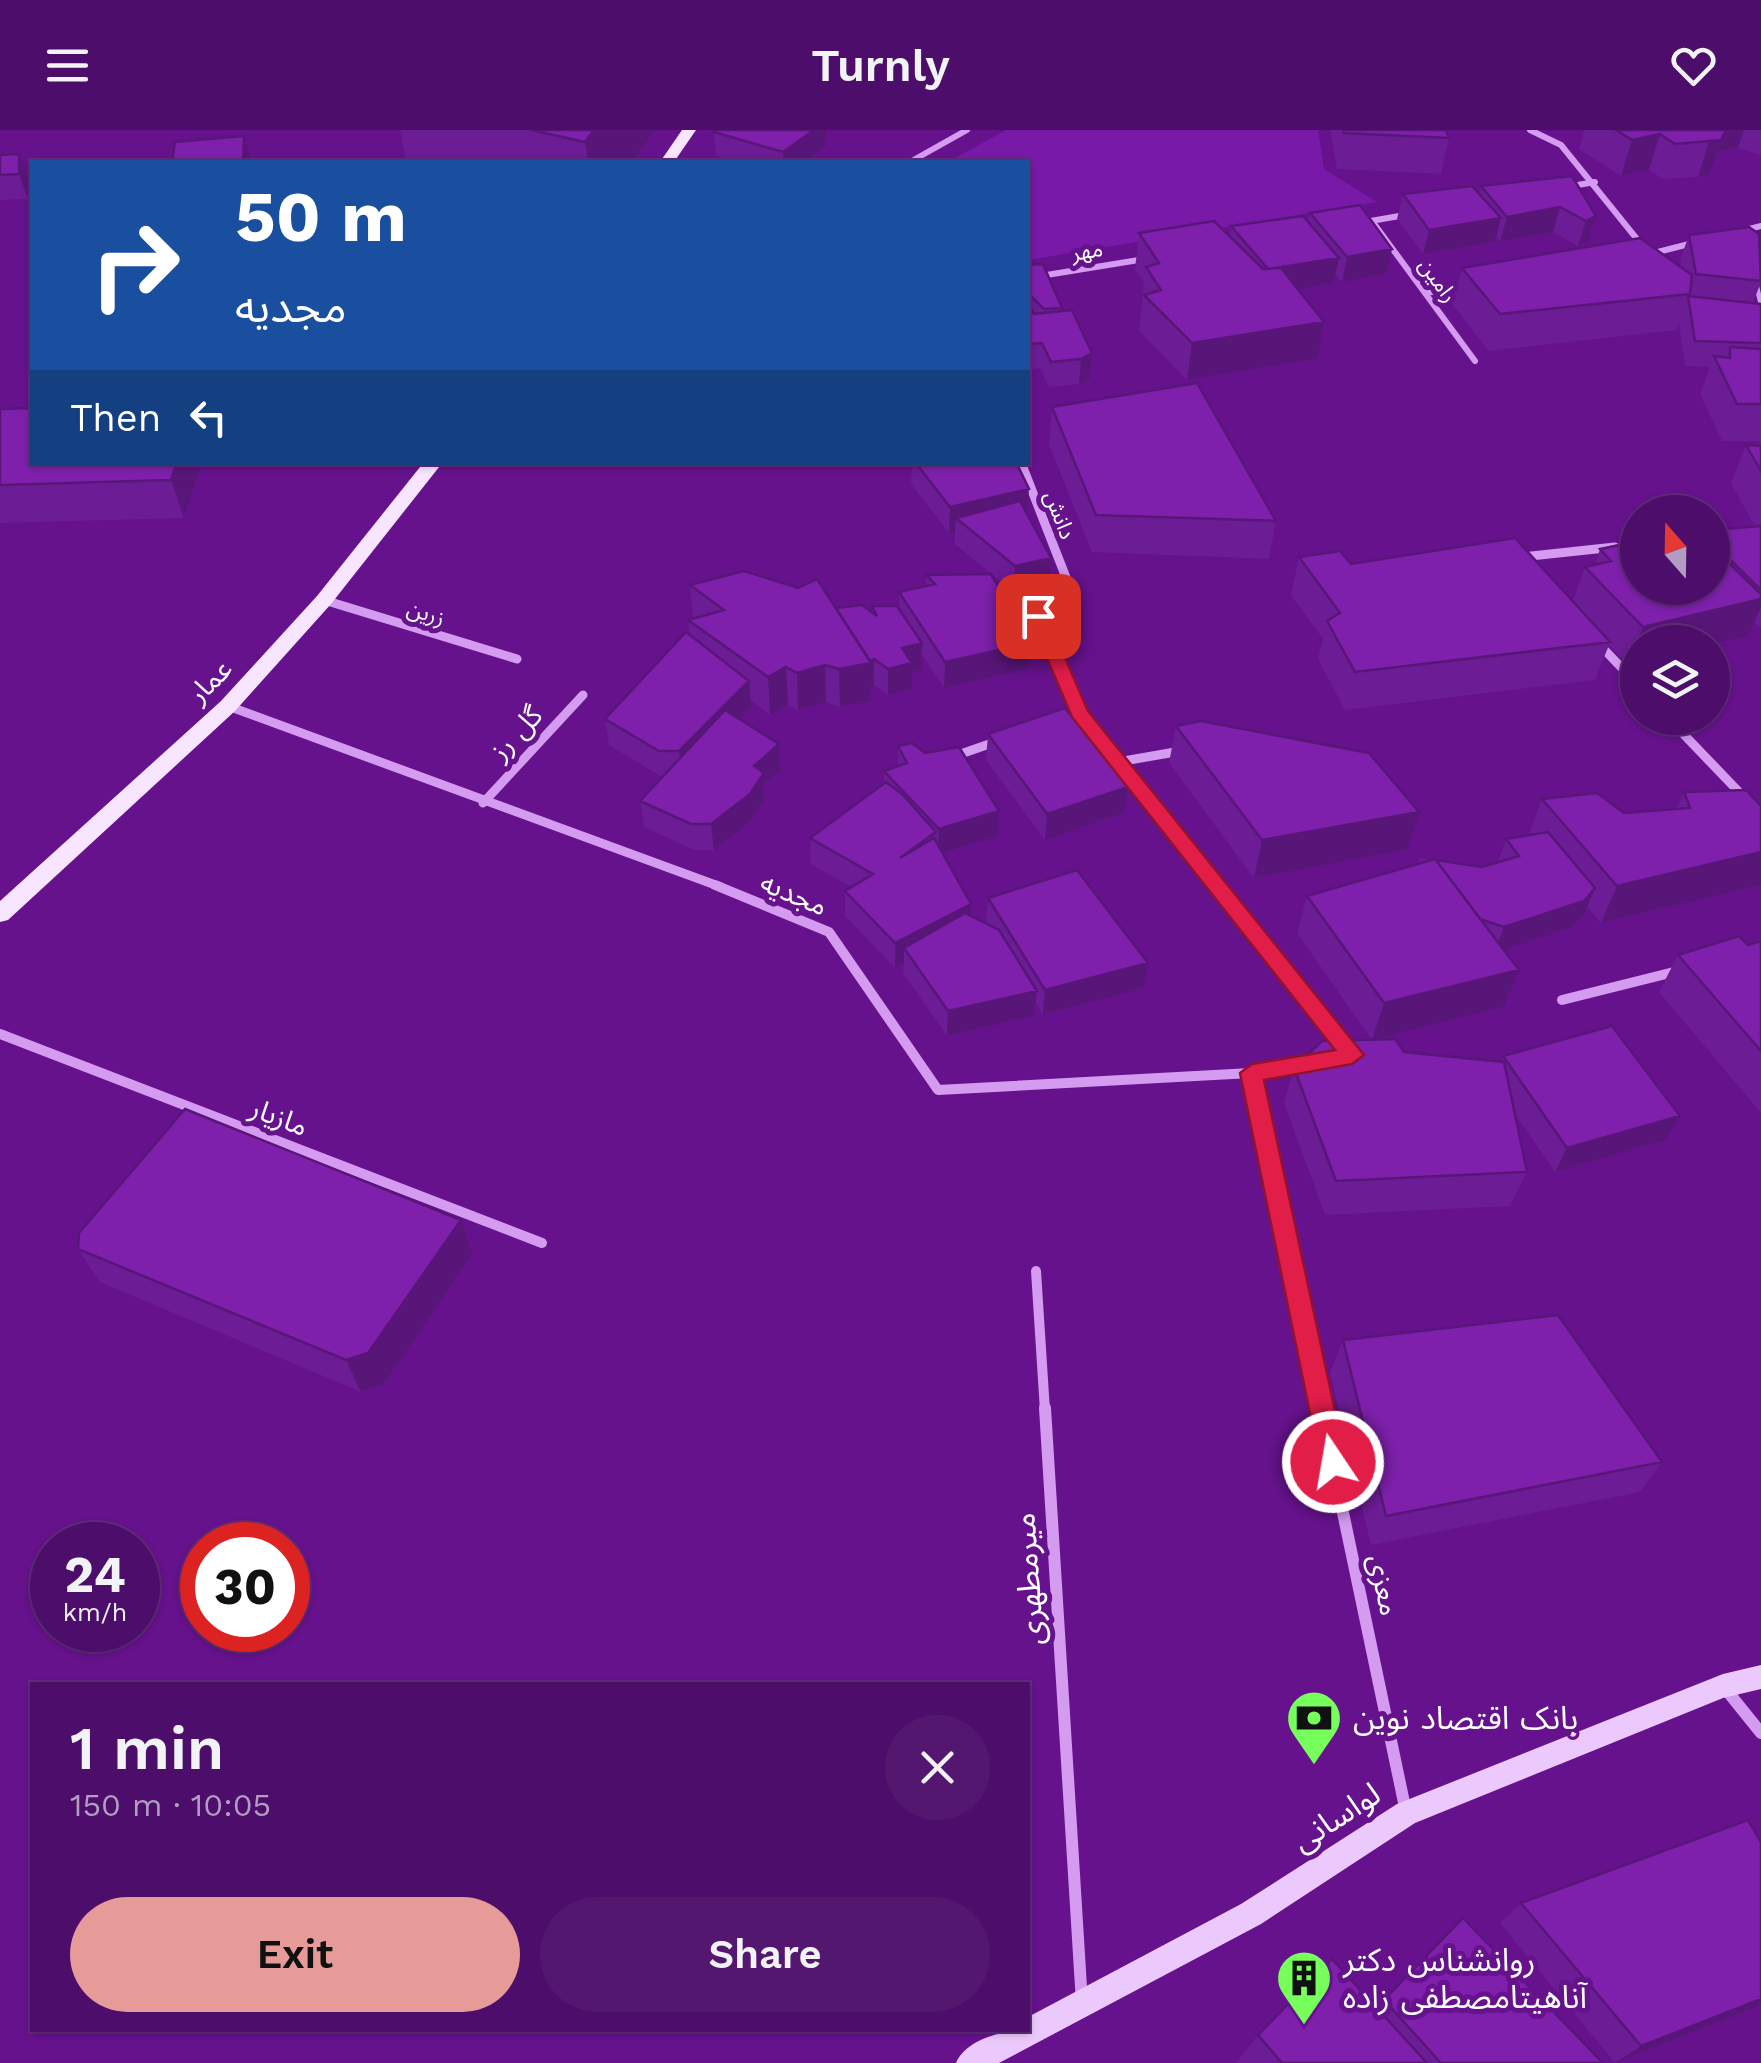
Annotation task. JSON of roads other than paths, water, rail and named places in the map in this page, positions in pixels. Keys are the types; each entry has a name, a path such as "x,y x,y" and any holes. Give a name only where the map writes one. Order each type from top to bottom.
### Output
{"main road":[{"path":"669,160 689,130"},
{"name":"عمار","path":"0,914 228,706 324,600 432,465"},
{"name":"لواسانی","path":"1030,2031 1251,1914 1406,1813 1723,1686 1761,1677"},
{"name":"لواسانی","path":"970,2063 1029,2032"}],"street":[{"path":"914,160 967,130"},
{"path":"1530,130 1561,145 1595,182 1648,254"},
{"path":"1558,188 1595,182"},
{"path":"1353,224 1428,211"},
{"name":"رامین","path":"1372,220 1475,360"},
{"path":"1724,235 1761,226"},
{"path":"1630,258 1706,240"},
{"name":"مهر","path":"1030,278 1162,256"},
{"path":"1426,293 1482,283"},
{"name":"دانش","path":"1022,465 1074,598 1038,616 1079,713"},
{"path":"1530,572 1517,558 1620,547"},
{"name":"زرین","path":"324,600 518,659"},
{"path":"1584,628 1620,666"},
{"name":"گل رز","path":"483,803 583,695"},
{"name":"مجدیه","path":"228,706 483,803 713,884 829,932 938,1090 1252,1073 1319,1061"},
{"path":"1062,719 1079,713 1352,1055 1336,1058"},
{"path":"1684,735 1761,815"},
{"path":"944,760 1012,736"},
{"path":"1118,762 1192,749"},
{"path":"1562,1000 1688,968"},
{"name":"مازیار","path":"0,1034 542,1243"},
{"name":"معزی","path":"1252,1073 1406,1813"},
{"name":"میرمطهری","path":"1036,1271 1082,2004"},
{"path":"1723,1686 1761,1733"}],"lane":[{"path":"1744,231 1748,249"},
{"path":"1752,267 1761,304"}],"place":[{"name":"بانک اقتصاد نوین","path":"1314,1767"},
{"name":"روانشناس دکتر آناهیتامصطفی زاده","path":"1304,2027"}]}
